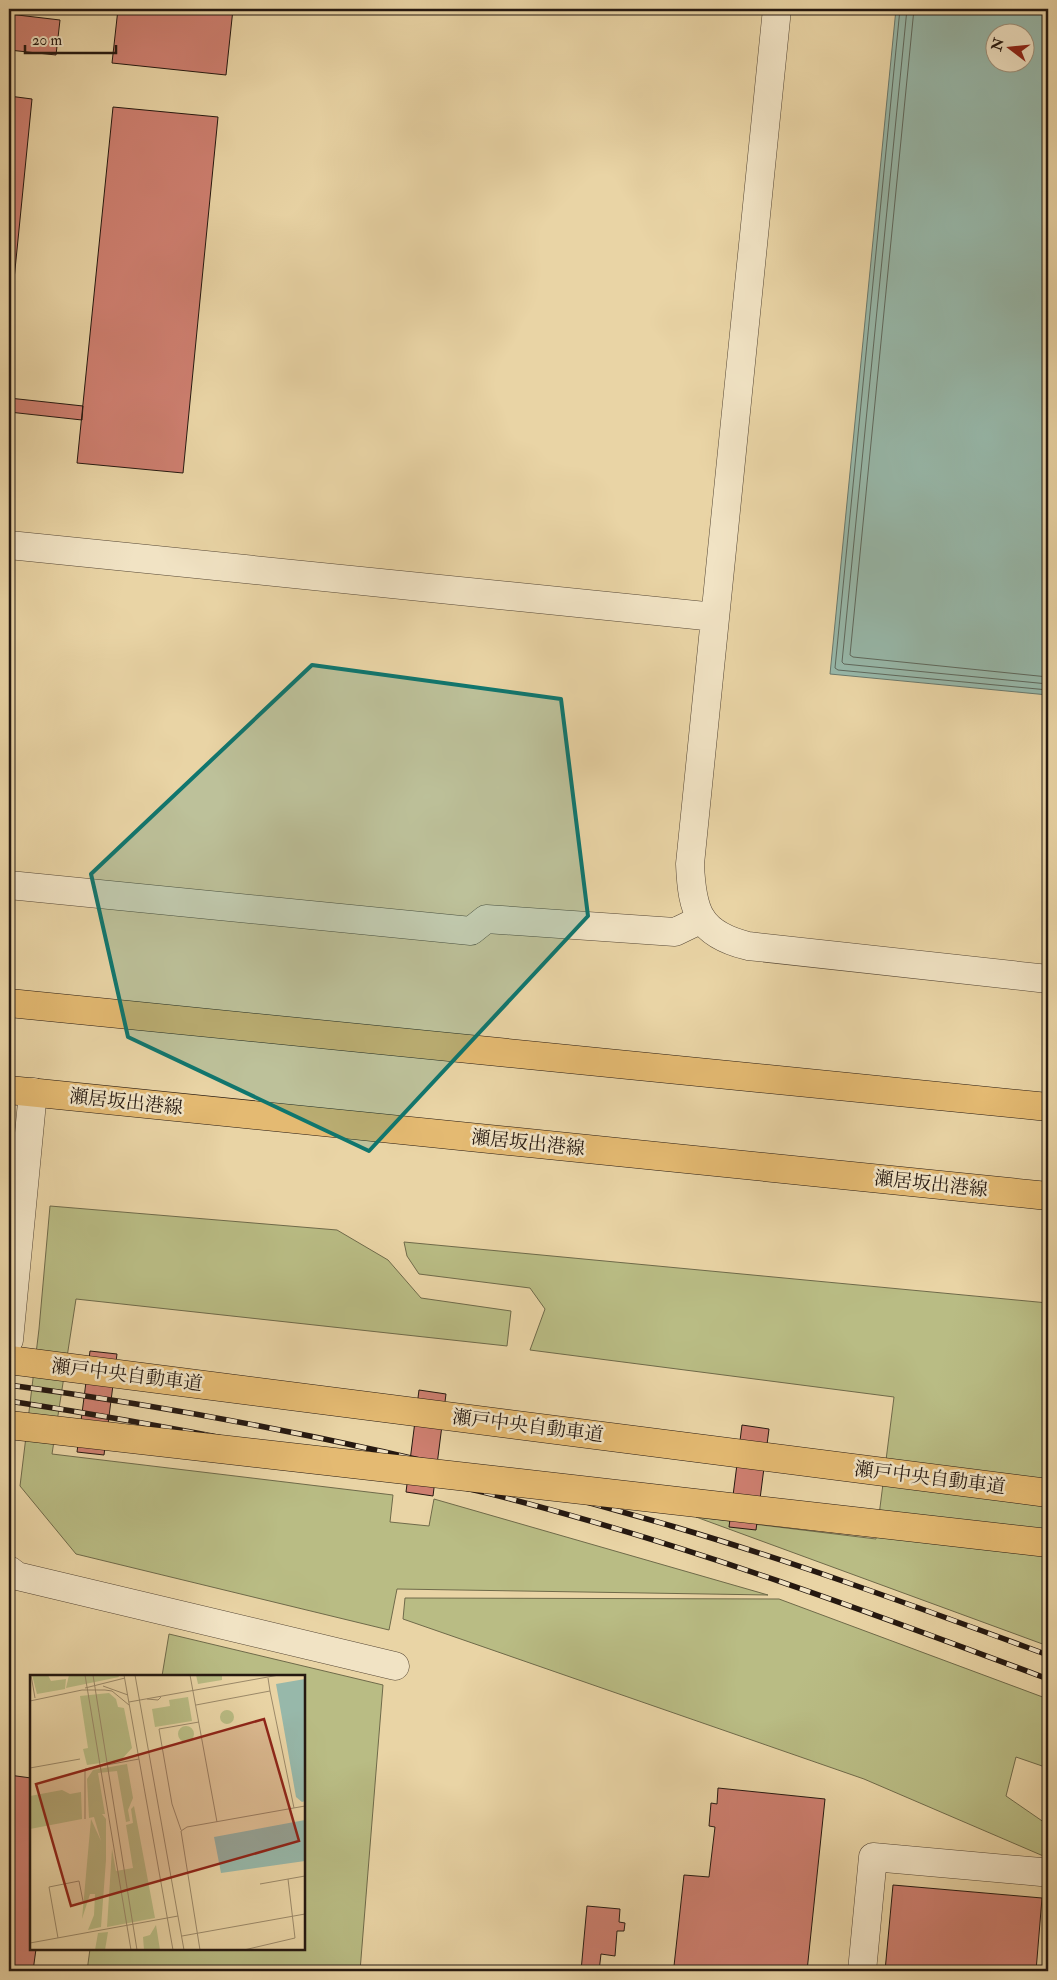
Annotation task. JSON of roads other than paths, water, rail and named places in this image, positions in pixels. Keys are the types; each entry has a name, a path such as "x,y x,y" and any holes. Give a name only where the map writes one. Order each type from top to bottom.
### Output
{"main road":[{"path":"9,1003 1048,1107"},
{"name":"瀬居坂出港線","path":"21,1091 1048,1196"},
{"name":"瀬戸中央自動車道","path":"9,1360 1048,1493"},
{"path":"9,1425 1048,1543"}],"street":[{"path":"777,9 690,864 691,887 697,910 708,928 720,938 748,946 1048,979"},
{"path":"9,545 716,617"},
{"path":"9,885 471,932 486,919 675,932 702,919"},
{"path":"9,1340 21,1091"},
{"path":"9,1570 16,1576 395,1666"},
{"path":"862,1971 873,1857 1041,1872"}],"water":[{"path":"896,9 1048,9 1048,695 830,674"}],"railway":[{"path":"9,1385 93,1397 261,1426 344,1443 510,1482 675,1527 769,1556 1048,1655"},
{"path":"9,1401 229,1439 468,1488 503,1497 641,1536 710,1558 846,1605 1048,1679"}]}
